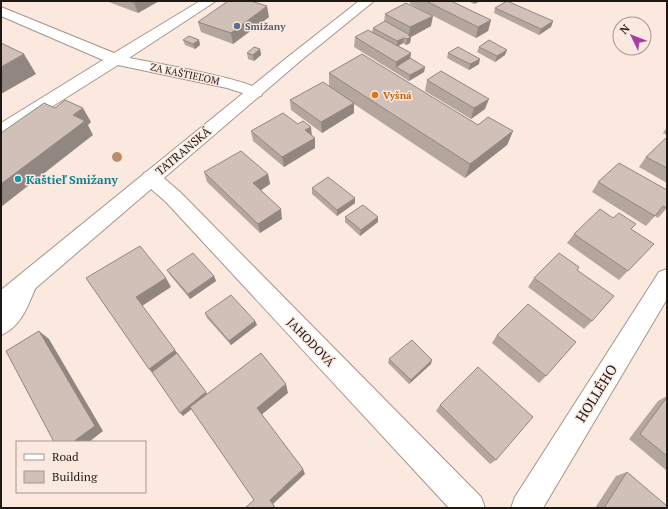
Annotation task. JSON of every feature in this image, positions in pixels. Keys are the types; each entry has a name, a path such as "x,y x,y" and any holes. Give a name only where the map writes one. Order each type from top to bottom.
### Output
{"street":[{"path":"1,131 208,1"},
{"name":"TATRANSKÁ","path":"1,304 337,23 367,1"},
{"name":"ZA KAŠTIEĽOM","path":"1,11 114,59 231,84 255,92"},
{"name":"JAHODOVÁ","path":"151,178 173,197 470,508"},
{"name":"HOLLÉHO","path":"526,508 667,278"}],"lane":[{"path":"1,325 15,311 28,282"}],"building":[{"path":"228,1 251,1 267,6 231,33 198,22"},
{"path":"426,1 451,1 491,20 478,27"},
{"path":"507,1 553,21 541,29 495,8"},
{"path":"406,3 433,16 410,27 385,14"},
{"path":"385,21 411,37 397,41 373,28"},
{"path":"368,30 411,53 396,62 355,37"},
{"path":"189,36 199,40 193,44 183,40"},
{"path":"489,40 507,50 497,56 479,47"},
{"path":"1,43 24,54 1,67"},
{"path":"254,47 260,49 253,55 247,53"},
{"path":"458,47 480,59 470,64 448,53"},
{"path":"362,54 478,125 488,117 513,131 470,164 329,73"},
{"path":"410,58 425,67 410,75 396,67"},
{"path":"441,71 489,99 474,108 427,80"},
{"path":"323,82 354,103 321,122 290,100"},
{"path":"65,100 83,108 73,115 85,121 1,184 1,133 44,103 55,108"},
{"path":"283,113 298,124 303,121 311,127 305,130 315,138 282,157 251,131"},
{"path":"667,137 667,168 646,157"},
{"path":"241,151 268,174 253,183 281,209 258,224 204,172"},
{"path":"619,163 667,190 667,208 663,206 655,216 598,182"},
{"path":"328,177 355,198 337,210 312,188"},
{"path":"363,205 378,217 361,230 345,217"},
{"path":"600,209 613,218 619,213 636,224 631,229 654,244 628,271 574,234"},
{"path":"140,246 166,278 136,297 175,350 149,369 86,278"},
{"path":"193,253 214,276 188,294 167,270"},
{"path":"559,253 579,267 577,270 614,296 592,321 534,278"},
{"path":"231,295 255,321 229,341 205,313"},
{"path":"528,304 576,342 546,376 497,335"},
{"path":"39,331 95,426 74,441 53,441 6,351"},
{"path":"412,340 432,360 411,380 389,359"},
{"path":"177,353 206,392 180,413 152,372"},
{"path":"261,353 286,384 257,408 303,469 270,500 275,508 247,508 246,507 254,500 190,407"},
{"path":"478,367 533,417 496,460 440,405"},
{"path":"667,397 667,456 640,434"},
{"path":"627,472 667,506 667,508 604,508"}],"place":[{"name":"Smižany","path":"237,26"},
{"name":"Vyšná","path":"375,95"},
{"name":"Kaštieľ Smižany","path":"18,179"}]}
